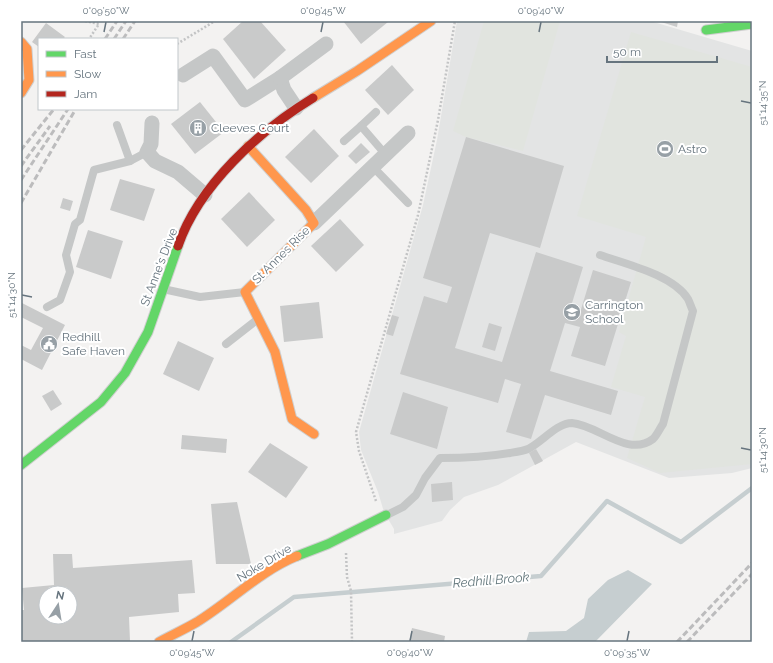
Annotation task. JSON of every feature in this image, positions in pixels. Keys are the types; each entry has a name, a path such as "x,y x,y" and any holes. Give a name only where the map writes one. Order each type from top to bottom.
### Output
{"street":[{"name":"St Anne's Drive","path":"21,465 27,456 101,402 125,373 148,332 181,238 205,195 248,146 296,108 357,72 431,21"},
{"path":"706,30 752,24"},
{"path":"21,42 27,49 29,80 21,93"},
{"path":"183,75 213,56 245,100 280,78 326,44"},
{"path":"280,78 284,90 296,108"},
{"path":"152,122 151,144 147,152 155,161 178,172 205,195"},
{"name":"St Annes Rise","path":"314,434 292,419 275,352 245,292 314,223 408,133"},
{"name":"St Annes Rise","path":"248,146 275,178 306,210 314,223"},
{"name":"Noke Drive","path":"159,642 197,622 250,583 287,560 328,544 386,515"}],"lane":[{"path":"344,142 376,112"},
{"path":"117,124 130,161"},
{"path":"361,126 386,155"},
{"path":"47,306 60,300 70,272 66,255 74,224 80,220 94,170 130,161 147,152"},
{"path":"373,167 408,203"},
{"path":"386,515 403,507 416,495 425,478 440,458 489,457 527,450 548,437 560,426 571,423 580,425 628,444 642,445 654,438 663,424 693,311 688,299 674,286 650,273 600,255"},
{"path":"163,289 200,297 245,292"},
{"path":"226,344 258,319"}],"path":[{"path":"85,21 99,24 90,38"},
{"path":"178,43 215,21"},
{"path":"378,506 359,451 356,432 418,215 438,120 455,21"},
{"path":"346,559 346,577 351,591 352,642"}],"shaded area":[{"name":"Carrington School","path":"457,21 650,21 752,51 752,468 732,473 669,478 576,442 498,485 464,497 450,510 442,521 394,534 394,529 384,512 378,492 361,450 359,432 423,205 437,140"},
{"path":"484,21 560,21 523,151 466,137 453,131"},
{"path":"631,32 752,67 752,464 660,473 627,458 645,397 611,387 626,336 619,332 646,237 577,216"},
{"path":"628,570 652,584 595,642 526,642 529,632 566,631 584,618 588,599 608,580"}],"building":[{"path":"243,21 260,21 286,50 254,79 223,39"},
{"path":"343,21 388,21 388,22 361,44"},
{"path":"658,21 678,21 677,27"},
{"path":"46,23 65,37 38,38 38,46 32,42"},
{"path":"392,65 414,90 388,115 365,90"},
{"name":"Cleeves Court","path":"200,102 224,132 195,154 171,124"},
{"path":"314,129 339,156 311,183 285,157"},
{"path":"466,137 564,166 540,248 490,233 455,348 502,362 536,252 583,267 569,313 579,316 593,270 631,282 605,366 571,356 580,327 565,323 550,371 618,391 611,415 545,395 531,439 506,432 521,384 505,379 498,403 400,374 424,296 447,303 452,287 423,278"},
{"path":"361,143 370,152 356,164 348,156"},
{"path":"120,179 155,189 144,221 110,210"},
{"path":"249,192 275,220 247,247 221,219"},
{"path":"63,198 73,201 70,211 60,208"},
{"path":"340,219 364,245 336,272 311,246"},
{"path":"88,230 123,241 111,279 76,267"},
{"path":"319,302 323,338 284,342 280,306"},
{"path":"22,303 65,325 42,370 21,359 21,345 31,350 43,328 21,317"},
{"path":"392,315 399,317 393,336 386,334"},
{"path":"489,323 502,327 495,351 482,347"},
{"path":"178,341 214,358 199,391 163,374"},
{"path":"53,390 62,404 51,411 42,396"},
{"path":"403,392 448,407 437,449 390,434"},
{"path":"182,435 227,439 226,453 181,449"},
{"path":"270,443 308,467 286,498 248,472"},
{"path":"536,449 543,461 535,465 529,453"},
{"path":"452,482 453,500 432,502 431,484"},
{"path":"237,502 251,564 216,564 211,504"},
{"path":"53,554 72,554 73,568 192,560 195,593 178,594 179,612 129,617 130,641 21,642 21,610 24,610 22,588 38,586 38,625 78,625 78,585 54,585"},
{"path":"412,628 445,636 444,642 409,642"}],"waterway":[{"name":"Redhill Brook","path":"231,642 294,597 541,576 607,501 681,542 752,488"}],"railway":[{"path":"106,38 117,21"},
{"path":"115,38 126,21"},
{"path":"124,38 135,21"},
{"path":"21,150 53,110"},
{"path":"21,180 67,110"},
{"path":"21,203 74,112"},
{"path":"21,166 50,126"},
{"path":"677,642 752,563"},
{"path":"687,642 752,574"}],"traffic: fast":[{"path":"706,30 752,24"},
{"path":"21,465 101,402 125,373 148,332 178,246"},
{"path":"297,556 328,544 386,515"}],"traffic: slow":[{"path":"313,98 357,71 431,21"},
{"path":"21,42 27,49 29,80 21,93"},
{"path":"248,146 306,210 314,223 245,292 275,352 292,419 314,434"},
{"path":"159,642 210,614 258,578 283,562 297,556"}],"traffic: jam":[{"path":"178,246 188,223 200,202 233,162 272,126 313,98"}],"place":[{"name":"Cleeves Court","path":"198,128"},
{"name":"Astro","path":"665,149"},
{"name":"Carrington School","path":"572,312"},
{"name":"Redhill Safe Haven","path":"49,344"}]}
